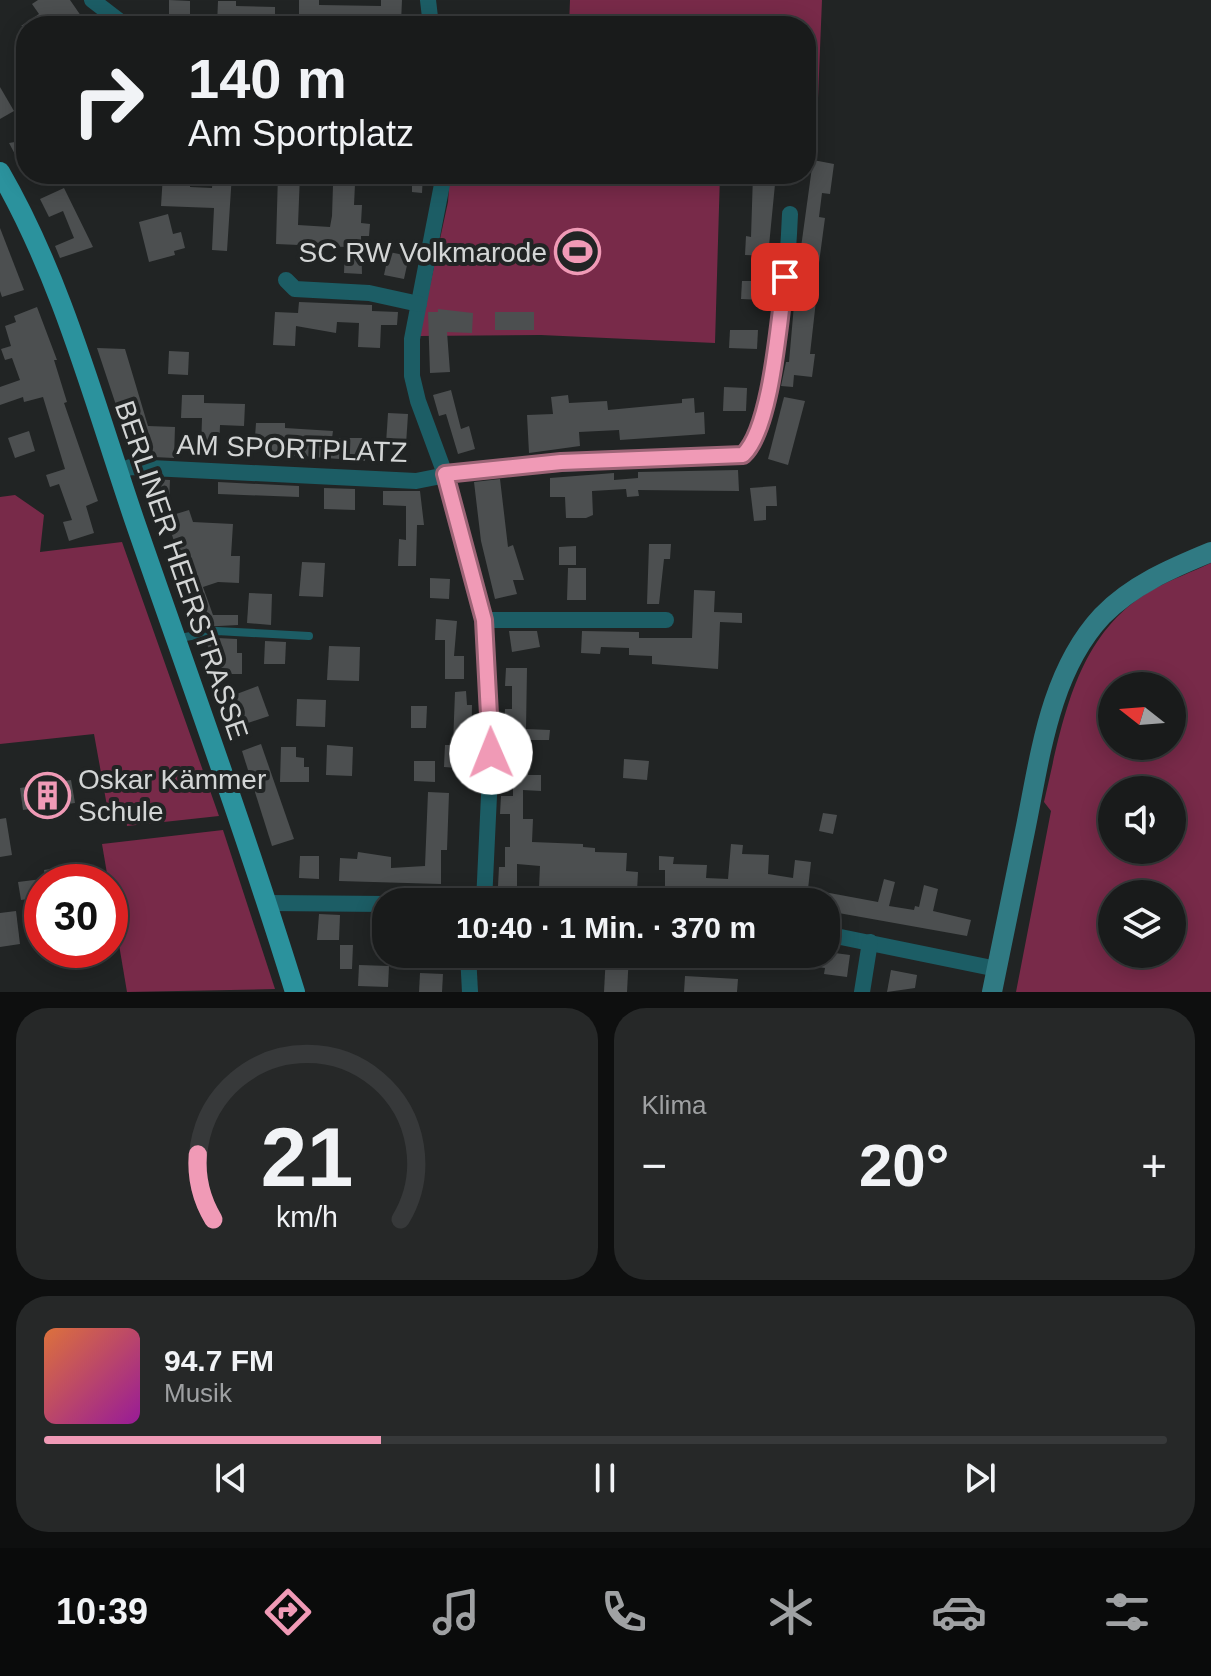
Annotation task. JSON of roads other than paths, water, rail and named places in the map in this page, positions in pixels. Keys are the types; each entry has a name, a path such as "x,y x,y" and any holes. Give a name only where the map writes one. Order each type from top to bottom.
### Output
{"main road":[{"name":"BERLINER HEERSTRASSE","path":"2,180 46,271 268,903 295,992"},
{"path":"992,992 1040,757 1068,667 1087,635 1115,604 1154,578 1211,552"}],"street":[{"path":"92,0 113,16"},
{"path":"442,184 412,339 412,376 445,474 484,620 491,753 485,888"},
{"name":"AM SPORTPLATZ","path":"118,471 131,467 416,481 445,474 561,462 743,455 755,438 769,389 789,250 790,214"},
{"path":"286,280 295,289 369,293 419,304"},
{"path":"484,620 666,620"},
{"path":"268,903 372,904"},
{"path":"840,937 997,969"},
{"path":"862,992 870,942"},
{"path":"469,968 470,992"}],"lane":[{"path":"175,639 217,631 309,636"}],"place":[{"name":"SC RW Volkmarode","path":"578,252"},
{"name":"Oskar Kämmer Schule","path":"47,795"}]}
